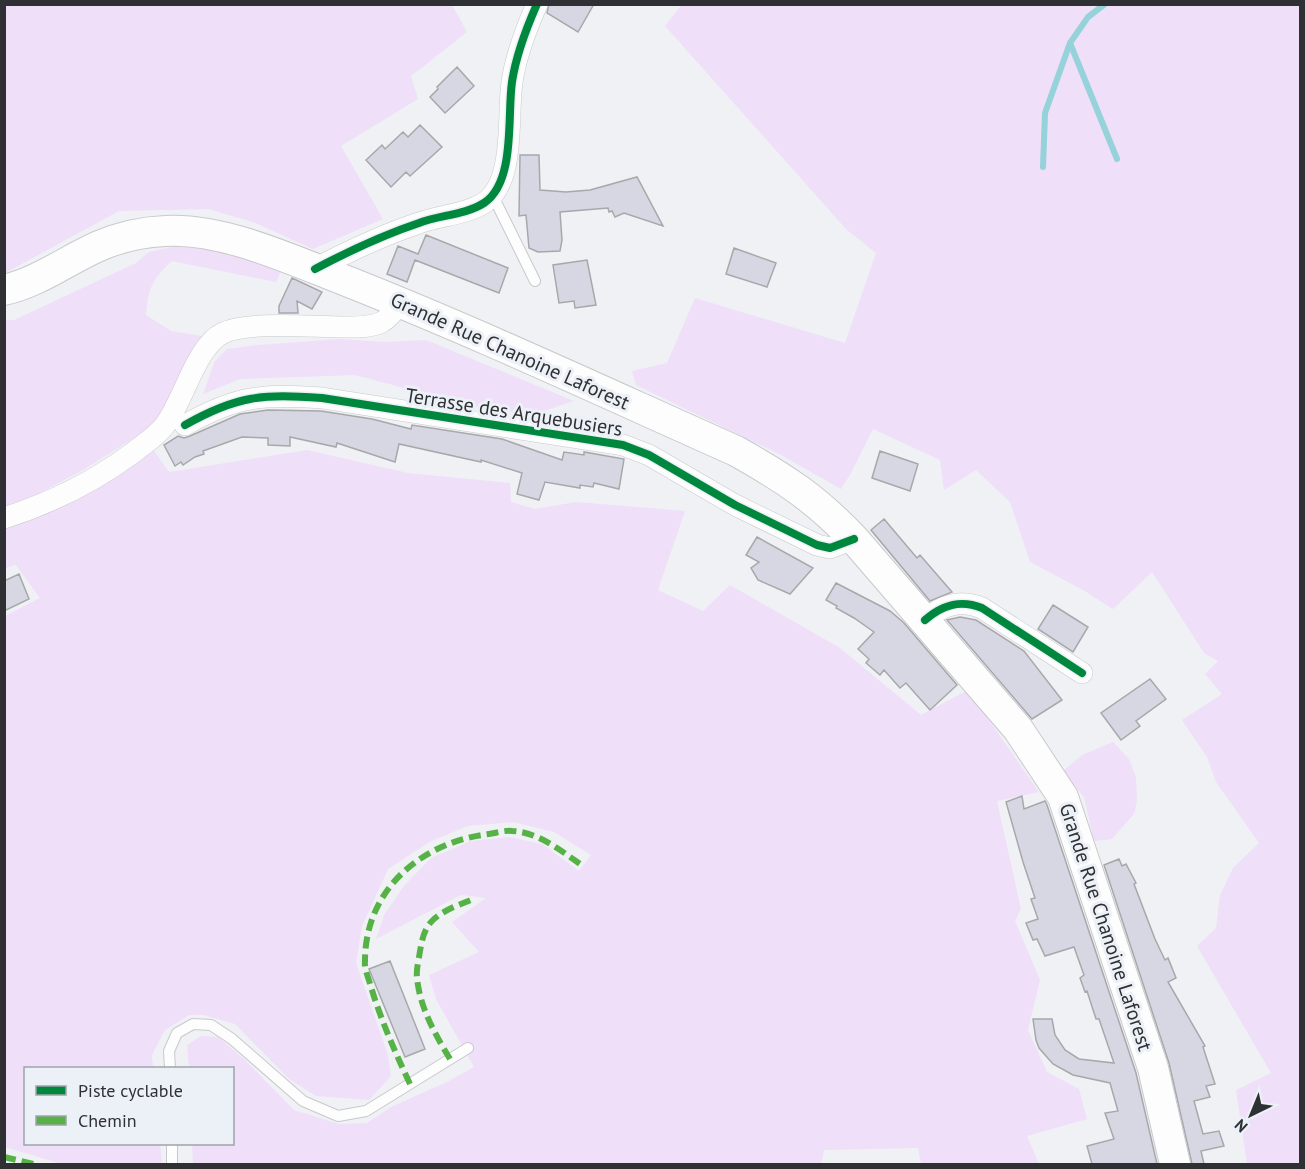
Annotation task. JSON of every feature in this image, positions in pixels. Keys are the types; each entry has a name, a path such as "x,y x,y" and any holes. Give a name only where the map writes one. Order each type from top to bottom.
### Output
{"main road":[{"name":"Grande Rue Chanoine Laforest","path":"4,290 57,270 98,246 136,234 168,230 201,233 231,240 315,268 401,302 736,451 779,475 805,493 831,514 854,539 1018,729 1063,797 1153,1068 1175,1164"}],"street":[{"path":"315,268 392,232 432,218 467,211 486,202 498,186 505,165 512,83 518,53 537,4"},
{"path":"4,518 29,510 71,491 116,465 153,437 165,425 176,407 207,345 225,332 258,327 363,327 382,321 401,302"},
{"name":"Terrasse des Arquebusiers","path":"185,425 204,414 248,398 276,395 322,398 623,445 649,455 735,505 817,546 830,548 854,539"},
{"path":"925,620 936,610 946,606 970,603 982,608 1082,673"}],"lane":[{"path":"492,194 535,281"},
{"path":"170,1067 169,1051 177,1033 193,1024 211,1025 232,1040 303,1101 338,1116 366,1112 468,1048"},
{"path":"172,1145 172,1164"}],"shaded area":[{"path":"5,4 452,5 467,32 411,76 418,99 341,146 383,219 313,249 253,222 208,209 119,211 5,273"},
{"path":"682,4 1300,5 1300,1164 1247,1164 1236,1090 1271,1073 1197,946 1216,928 1220,895 1233,868 1259,843 1216,782 1207,757 1182,720 1222,694 1205,674 1218,661 1204,653 1152,572 1113,609 1030,562 1010,502 976,470 944,490 940,460 873,429 841,489 781,455 636,385 632,371 667,363 695,298 845,343 876,253 847,230 665,26"},
{"path":"177,246 230,251 282,269 276,282 172,261 152,285 146,315 171,331 202,336 157,419 142,433 83,470 34,496 5,508 4,320 14,320 136,263 149,252"},
{"path":"341,339 386,342 426,340 574,401 537,413 492,411 355,375 240,379 203,394 215,361 227,349"},
{"path":"152,448 169,472 307,450 408,473 510,483 511,502 535,509 576,502 685,511 658,590 703,611 730,585 840,648 921,715 968,690 1039,792 997,801 1021,909 1015,921 1040,980 1028,1030 1047,1072 1079,1089 1087,1119 1027,1136 1039,1164 921,1164 918,1148 824,1150 821,1164 193,1164 192,1145 234,1145 234,1067 189,1067 187,1045 201,1036 218,1037 245,1060 294,1110 339,1124 367,1123 391,1107 474,1067 436,999 429,975 479,952 452,922 486,898 461,895 376,939 384,915 404,886 431,858 471,841 509,837 542,844 579,871 591,855 554,832 513,822 468,826 431,841 388,869 362,926 356,963 388,1055 391,1076 369,1100 316,1096 289,1079 235,1024 204,1015 189,1015 165,1030 152,1055 153,1067 24,1067 24,1145 160,1145 162,1164 62,1164 5,1147 5,616 40,598 16,565 5,568 5,527"},
{"path":"1113,742 1129,759 1136,777 1137,801 1134,814 1112,839 1094,841 1084,797 1063,771 1082,755"}],"building":[{"path":"549,4 594,4 578,32 547,13"},
{"path":"457,67 474,86 445,113 430,97"},
{"path":"420,125 442,147 410,176 406,172 391,187 366,160 382,145 385,149 403,132 408,137"},
{"path":"520,155 539,155 540,190 566,192 590,190 637,177 663,226 624,213 615,217 608,208 560,212 562,240 560,251 538,252 529,248 526,215 519,216"},
{"path":"426,235 508,268 499,293 415,260 407,282 387,274 398,246 418,254"},
{"path":"734,248 776,263 767,287 726,274"},
{"path":"587,260 596,305 575,308 574,301 559,303 553,265"},
{"path":"292,278 322,292 312,309 297,301 298,313 279,313 279,306"},
{"path":"268,410 321,411 372,419 411,429 412,425 502,439 562,460 564,452 584,455 584,452 624,459 619,489 594,483 593,487 580,485 580,488 545,482 539,500 517,494 522,473 481,460 481,462 399,444 395,462 337,443 336,447 290,437 290,446 268,445 268,438 242,437 203,451 204,454 183,465 181,462 175,466 164,445 178,436 184,438 190,436 240,414"},
{"path":"880,451 918,464 910,491 872,478"},
{"path":"884,519 917,558 920,555 952,592 930,601 871,530"},
{"path":"757,537 813,568 790,594 758,580 751,568 759,562 746,555"},
{"path":"19,574 29,599 4,611 4,581"},
{"path":"836,583 890,611 904,623 957,685 930,710 906,683 900,688 884,670 880,675 866,663 869,659 858,649 874,632 826,600"},
{"path":"1053,605 1088,627 1073,652 1038,629"},
{"path":"960,617 976,620 1024,651 1062,700 1032,719 947,620"},
{"path":"1150,679 1166,699 1136,721 1140,726 1121,740 1101,713"},
{"path":"1022,796 1024,809 1045,801 1047,805 1136,1073 1157,1164 1092,1164 1087,1146 1114,1139 1105,1113 1118,1111 1110,1083 1073,1075 1053,1064 1039,1048 1036,1040 1033,1019 1052,1019 1055,1035 1065,1050 1079,1059 1114,1063 1099,1019 1096,1019 1080,978 1084,975 1074,947 1045,956 1037,939 1033,940 1026,923 1038,919 1031,899 1035,898 1006,802"},
{"path":"1119,859 1122,866 1126,864 1136,883 1134,884 1155,939 1165,960 1168,958 1176,978 1168,982 1205,1046 1203,1047 1215,1084 1206,1086 1210,1097 1194,1101 1203,1134 1219,1131 1224,1146 1201,1151 1204,1164 1192,1164 1169,1063 1104,865"},
{"path":"390,961 425,1049 405,1057 369,969"}],"waterway":[{"path":"1043,167 1045,113 1070,43 1088,17 1105,4"},
{"path":"1070,43 1117,159"}],"marked path":[{"path":"410,1084 384,1024 365,967 368,935 375,912 387,891 402,873 441,847 464,839 503,831 522,832 540,838 580,864"},
{"path":"450,1059 425,1010 419,989 417,968 425,931 429,924 446,911 473,899"},
{"path":"4,1157 34,1164"}],"cycle path":[{"path":"315,269 392,233 427,220 477,207 494,193 506,164 514,72 522,42 537,4"},
{"path":"185,425 236,402 283,396 322,398 623,445 649,455 735,505 817,545 830,548 854,539"},
{"path":"925,620 945,607 959,604 974,605 1082,673"}]}
